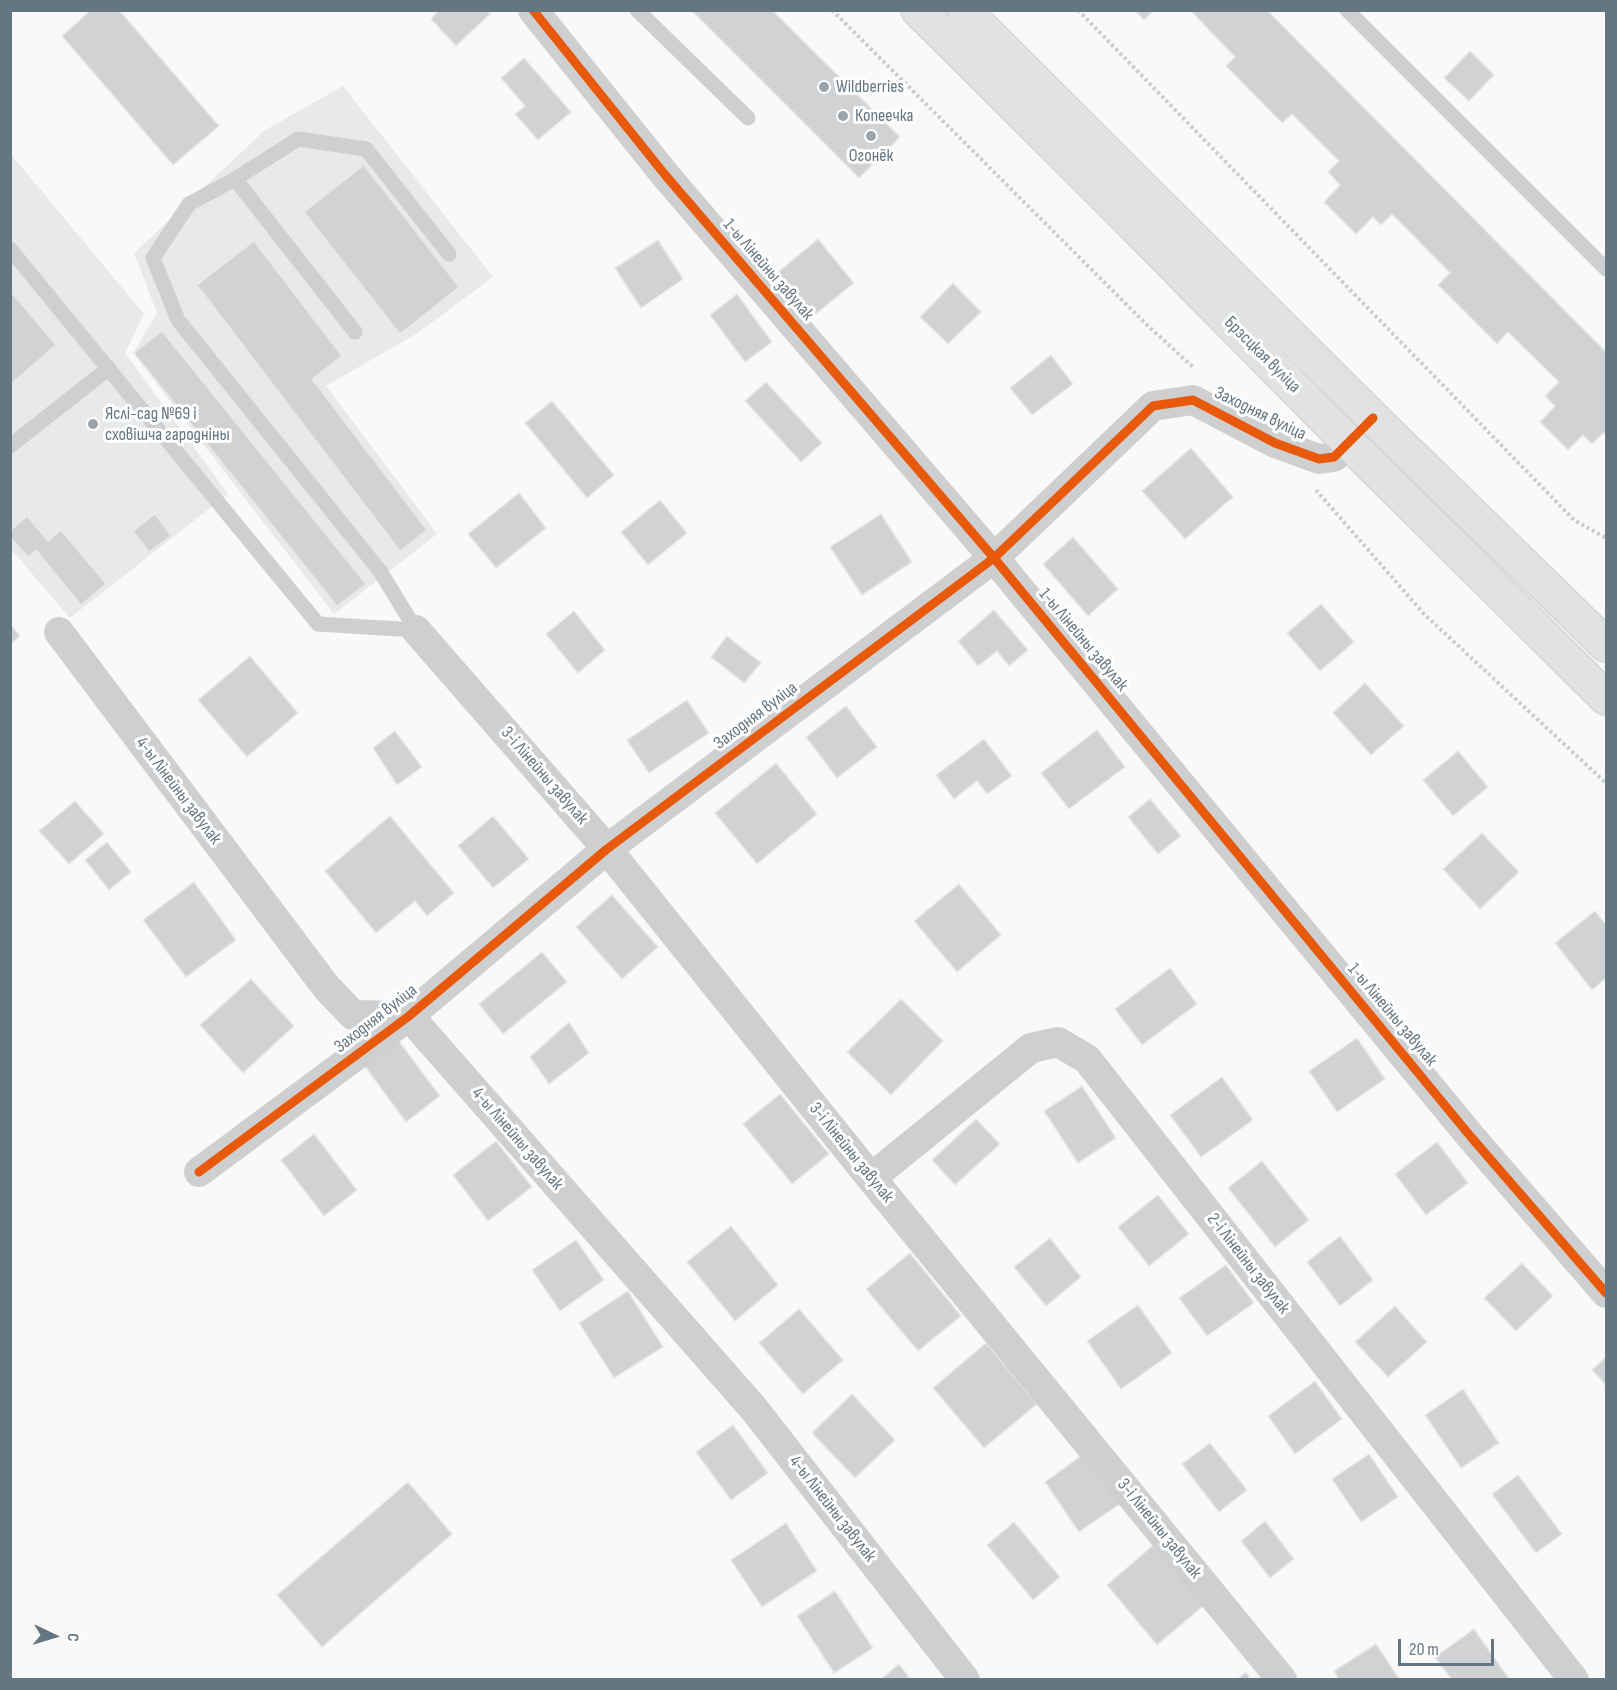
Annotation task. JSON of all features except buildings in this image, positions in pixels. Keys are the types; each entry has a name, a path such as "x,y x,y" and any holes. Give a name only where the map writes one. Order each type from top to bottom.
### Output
{"main road":[{"name":"Брэсцкая вуліца","path":"918,10 1606,698"},
{"name":"Брэсцкая вуліца","path":"964,10 1373,418 1606,645"}],"street":[{"name":"1-ы Лінейны завулак","path":"533,10 666,176 994,558 1464,1128 1606,1293"},
{"name":"Заходняя вуліца","path":"199,1172 409,1016 607,849 994,558 1153,406 1193,400 1275,443 1319,459 1334,457 1373,418"},
{"name":"3-і Лінейны завулак","path":"416,630 607,849 871,1178 1282,1680"},
{"name":"4-ы Лінейны завулак","path":"59,632 327,988 353,1015 409,1016 754,1409 965,1680"},
{"name":"2-і Лінейны завулак","path":"871,1178 1031,1048 1058,1042 1088,1059 1574,1680"}],"lane":[{"path":"636,10 748,118"},
{"path":"1347,10 1606,269"},
{"path":"416,630 380,571 178,320 153,258 189,204 235,179 298,139 366,149 449,254"},
{"path":"235,179 355,332"},
{"path":"10,249 318,624 416,630"},
{"path":"10,446 109,368"}],"path":[{"path":"1078,10 1574,520 1606,538"}],"shaded area":[{"path":"343,86 493,277 416,334 326,386 437,534 334,614 133,353 157,313 134,253 264,131"},
{"name":"Яслі-сад №69 і сховішча гародніны","path":"10,153 144,314 125,353 228,494 70,618 11,549"}],"cycle path":[{"path":"533,10 666,176 994,558 1471,1137 1606,1293"},
{"path":"199,1172 409,1016 607,849 994,558 1153,406 1193,400 1275,443 1319,459 1334,457 1373,418"}],"place":[{"name":"Wildberries","path":"824,87"},
{"name":"Копеечка","path":"843,116"},
{"name":"Огонёк","path":"871,136"},
{"name":"Яслі-сад №69 і сховішча гародніны","path":"93,424"}]}
